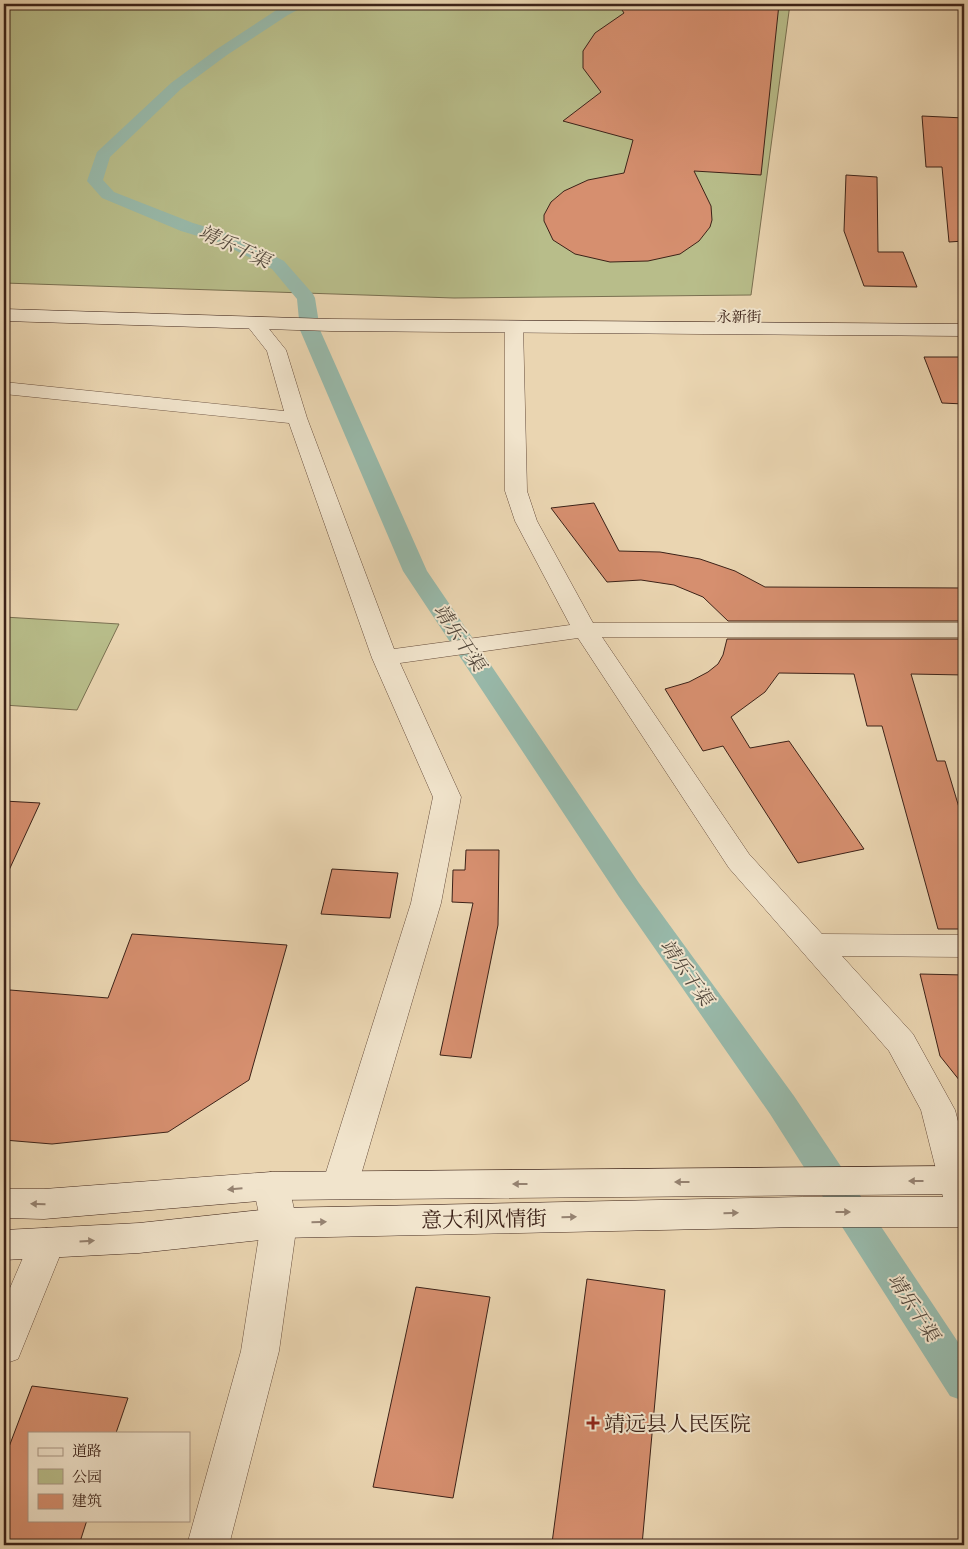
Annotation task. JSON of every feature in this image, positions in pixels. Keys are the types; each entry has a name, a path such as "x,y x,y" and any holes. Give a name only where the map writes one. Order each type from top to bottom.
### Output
{"street":[{"path":"4,306 264,320"},
{"path":"4,315 264,320 514,320 516,491 526,521 585,630 739,862 902,1042 938,1110 955,1137 962,1195"},
{"name":"永新街","path":"514,320 964,318"},
{"path":"264,320 276,350 297,418 385,658 447,797 426,903 340,1185"},
{"name":"永新街","path":"514,320 964,330"},
{"path":"4,388 297,418"},
{"path":"385,658 585,630 964,630"},
{"path":"814,946 964,946"},
{"name":"意大利风情街","path":"4,1204 44,1204 271,1186 340,1185 864,1181 962,1195"},
{"path":"208,1545 260,1351 279,1223 271,1186"},
{"name":"意大利风情街","path":"4,1245 139,1238 279,1223 884,1212 962,1195"},
{"path":"4,1347 47,1243"}],"green space":[{"path":"16,4 790,4 751,295 454,298 4,283 4,14"},
{"path":"4,617 119,624 77,710 4,705"}],"building":[{"path":"618,4 779,4 761,175 694,171 711,206 712,220 710,227 699,241 680,254 648,261 610,262 575,254 553,240 544,221 544,215 551,202 564,191 588,180 624,173 633,140 563,121 601,92 583,68 583,51 595,33 624,13"},
{"path":"922,116 964,118 964,241 949,242 942,167 926,167"},
{"path":"846,175 877,177 878,252 903,252 917,287 864,286 844,231"},
{"path":"924,357 964,357 964,404 942,403"},
{"path":"594,503 619,551 660,552 700,559 735,571 765,587 964,588 964,621 728,621 703,597 674,585 641,580 607,582 551,508"},
{"path":"727,639 964,639 964,675 911,674 937,761 945,761 964,824 964,929 938,929 882,726 867,726 854,674 779,673 765,692 731,717 750,748 789,741 864,849 798,863 723,746 703,751 665,689 689,682 708,672 718,664 723,655"},
{"path":"4,801 40,803 4,881"},
{"path":"466,850 499,850 498,925 471,1058 440,1055 473,903 452,902 453,870 465,870"},
{"path":"332,869 398,873 390,918 321,914"},
{"path":"132,934 287,945 249,1080 168,1132 52,1144 4,1140 4,1004 10,990 108,998"},
{"path":"920,974 964,975 964,1086 940,1056"},
{"path":"587,1279 665,1290 642,1545 567,1545 552,1543"},
{"path":"416,1287 490,1297 453,1498 373,1487"},
{"path":"32,1386 128,1398 116,1432 28,1432 28,1522 86,1522 79,1545 4,1545 4,1460"}],"waterway":[{"name":"靖乐干渠","path":"303,4 283,12 222,52 176,86 103,155 95,181 108,195 187,227 227,239 278,265 306,298 310,330 415,571 629,890 782,1105 964,1384"}],"place":[{"name":"靖远县人民医院","path":"593,1423"}]}
